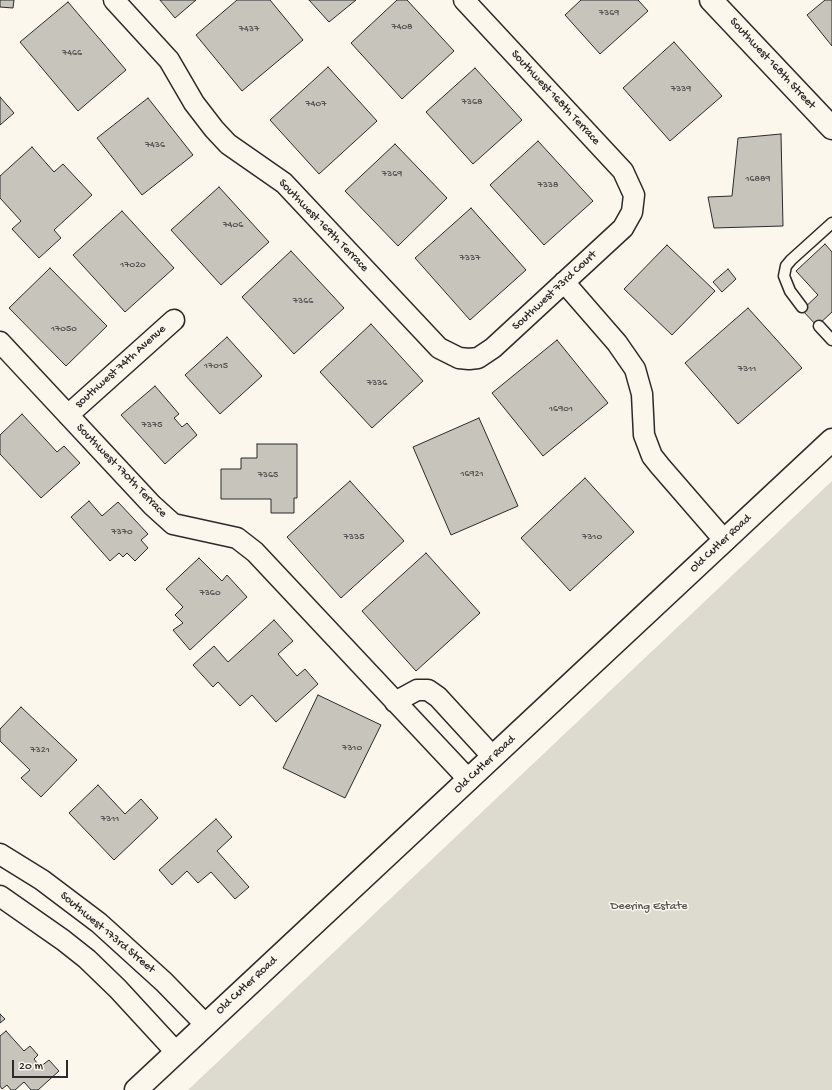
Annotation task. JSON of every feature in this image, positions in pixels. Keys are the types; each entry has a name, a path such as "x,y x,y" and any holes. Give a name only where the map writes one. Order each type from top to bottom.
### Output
{"main road":[{"name":"Southwest 168th Street","path":"711,0 832,128"},
{"name":"Old Cutler Road","path":"136,1090 832,440"}],"street":[{"name":"Southwest 169th Terrace","path":"114,0 169,60 194,103 214,130 228,144 284,183 439,348 459,358"},
{"name":"Southwest 168th Terrace","path":"464,0 623,171 632,187 634,203"},
{"name":"Southwest 73rd Court","path":"459,358 478,358 486,353 623,228 628,220 634,203"},
{"path":"564,282 617,343 635,369 642,394 644,435 652,456 725,541"},
{"name":"southwest 74th Avenue","path":"68,415 174,320"},
{"name":"Southwest 170th Terrace","path":"0,342 152,505 173,524 186,528 230,536 246,543 469,780"},
{"path":"395,702 417,690 428,690 438,697 493,757"},
{"name":"Southwest 173rd Street","path":"0,854 42,880 99,923 164,982 205,1024"},
{"path":"0,896 63,940 87,959 176,1052"}],"lane":[{"path":"802,307 790,291 784,276 786,266 832,223"},
{"path":"819,326 832,340"}],"green space":[{"name":"Deering Estate","path":"832,481 832,1090 188,1090"}],"building":[{"path":"0,0 14,0 13,8 0,7"},
{"path":"160,0 196,0 175,18"},
{"path":"237,0 270,0 303,40 242,91 196,35"},
{"path":"309,0 356,0 329,22"},
{"path":"397,0 407,0 454,51 402,99 351,43"},
{"path":"581,0 638,0 648,11 600,54 565,15"},
{"path":"825,0 832,0 832,46 807,15"},
{"path":"68,2 126,70 78,111 20,42"},
{"path":"674,42 722,96 670,141 623,88"},
{"path":"328,67 377,121 319,174 270,120"},
{"path":"475,68 522,120 473,164 426,112"},
{"path":"0,97 14,113 0,125"},
{"path":"148,98 193,155 142,195 97,138"},
{"path":"781,134 783,226 714,228 708,197 732,196 738,138"},
{"path":"538,141 593,201 544,245 490,185"},
{"path":"395,144 447,198 398,246 345,191"},
{"path":"32,147 54,172 63,164 92,195 54,230 61,238 39,258 12,229 21,221 0,198 0,176"},
{"path":"219,187 269,242 221,285 171,230"},
{"path":"471,208 526,270 470,320 415,258"},
{"path":"122,211 174,268 125,312 73,255"},
{"path":"825,244 832,252 832,312 817,326 802,310 818,295 796,271"},
{"path":"667,245 715,291 672,335 624,289"},
{"path":"291,251 344,308 294,354 242,297"},
{"path":"50,268 107,326 66,366 9,308"},
{"path":"728,269 736,279 722,292 713,282"},
{"path":"748,308 802,368 738,424 685,363"},
{"path":"371,324 423,381 372,428 320,372"},
{"path":"227,337 262,376 220,414 185,375"},
{"path":"557,340 608,403 543,456 492,393"},
{"path":"155,386 179,414 174,418 182,427 187,423 197,435 165,464 121,415"},
{"path":"22,414 57,452 64,446 80,463 41,498 0,454 0,435"},
{"path":"479,418 518,506 451,535 413,447"},
{"path":"257,444 297,444 297,498 294,498 294,513 271,513 271,499 221,499 221,469 241,469 241,458 257,458"},
{"path":"585,478 634,532 570,591 521,538"},
{"path":"350,481 404,541 341,598 287,537"},
{"path":"89,501 102,516 118,502 148,534 141,540 148,548 135,561 127,553 123,557 119,553 110,561 71,517"},
{"path":"426,553 480,613 416,671 362,611"},
{"path":"199,558 222,581 227,575 247,597 190,650 173,630 183,623 175,615 183,607 166,589"},
{"path":"274,620 293,641 278,654 297,676 305,669 318,684 276,722 252,695 240,706 218,682 213,687 193,665 214,646 228,662"},
{"path":"318,695 381,725 345,798 283,768"},
{"path":"21,707 77,760 41,797 21,778 30,770 0,741 0,729"},
{"path":"98,785 125,814 141,799 158,818 114,860 69,813"},
{"path":"216,819 232,837 217,851 249,887 235,899 211,872 198,883 187,871 172,885 159,870"},
{"path":"0,1014 5,1019 0,1023"},
{"path":"6,1031 24,1051 30,1046 38,1055 34,1059 40,1067 49,1060 59,1071 38,1090 31,1090 24,1082 15,1090 11,1090 7,1085 2,1089 0,1086 0,1036"}]}
